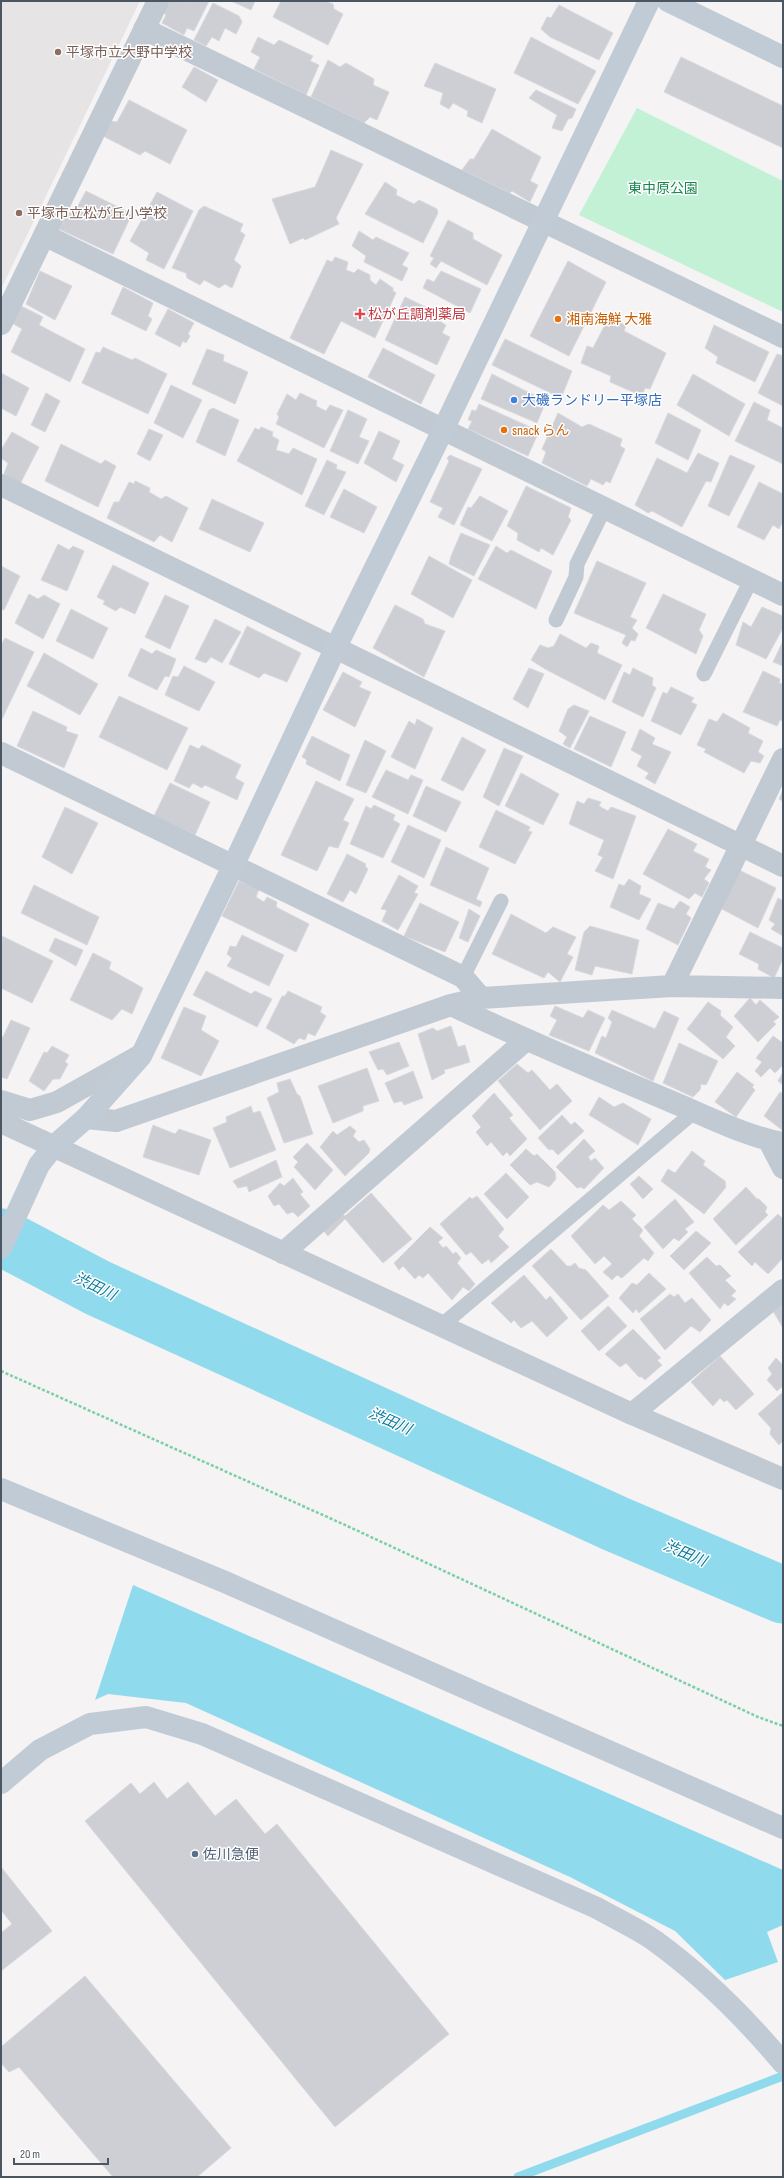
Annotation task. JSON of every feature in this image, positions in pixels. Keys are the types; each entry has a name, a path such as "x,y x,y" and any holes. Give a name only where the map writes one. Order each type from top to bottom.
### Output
{"street":[{"path":"1,324 158,1"},
{"path":"1,1248 39,1165 54,1146 86,1118 141,1056 234,864 336,647 653,1 783,57"},
{"path":"144,29 783,337"},
{"path":"44,236 783,595"},
{"path":"1,485 783,866"},
{"path":"1,753 234,864 463,977 481,998"},
{"path":"672,986 783,759"},
{"path":"86,1118 116,1121 451,1004 481,998 672,986 783,988"},
{"path":"451,1004 526,1040 695,1111 776,1142 783,1168"},
{"path":"283,1253 526,1040"},
{"path":"1,1101 30,1110 57,1102 141,1056"},
{"path":"1,1122 632,1414 783,1480"},
{"path":"632,1414 783,1290"},
{"path":"1,1488 226,1582 783,1828"},
{"path":"1,1783 40,1750 90,1724 146,1717 202,1734 597,1908 655,1941 705,1983 760,2036 783,2063"}],"lane":[{"path":"556,620 576,577 577,564 604,509"},
{"path":"704,674 751,580"},
{"path":"463,977 501,901"},
{"path":"441,1326 695,1111"}],"path":[{"path":"1,1371 329,1518 750,1714 783,1726"}],"shaded area":[{"name":"平塚市立大野中学校","path":"1,1 140,1 1,289"}],"green space":[{"name":"東中原公園","path":"637,108 783,181 783,312 579,215"}],"water":[{"path":"133,1585 783,1870 783,1925 767,1932 778,1962 725,1980 675,1931 570,1877 186,1703 108,1694 95,1700"}],"building":[{"path":"167,1 209,1 194,31 187,28 184,35 162,23 166,15 162,11"},
{"path":"231,1 255,1 251,10"},
{"path":"281,1 325,1 333,4 334,9 343,14 328,45 273,17"},
{"path":"213,3 239,16 242,22 236,34 225,28 219,41 212,37 206,46 194,40"},
{"path":"559,5 613,33 599,60 550,37 541,29 547,17 551,18"},
{"path":"258,37 274,45 279,40 313,56 310,61 319,65 306,95 254,69 260,57 251,52"},
{"path":"531,37 596,71 578,104 514,73"},
{"path":"681,57 783,106 783,148 664,92"},
{"path":"328,60 340,67 346,63 374,79 373,85 389,92 377,120 370,117 364,123 311,97"},
{"path":"435,63 496,89 482,123 467,116 468,111 453,103 449,109 440,104 443,93 424,86"},
{"path":"194,67 218,80 206,102 182,87"},
{"path":"536,90 576,109 572,118 568,119 562,131 552,128 557,115 529,98"},
{"path":"129,100 187,130 170,164 145,151 140,155 103,136 111,121 117,122"},
{"path":"492,129 541,157 530,181 538,185 530,202 512,191 510,193 462,170 470,159 474,159"},
{"path":"331,150 363,164 336,218 339,224 305,240 303,238 290,244 272,199 315,187"},
{"path":"385,182 397,190 396,195 414,204 419,200 437,209 438,213 423,243 365,214"},
{"path":"86,191 132,214 113,254 59,229 68,213 74,213"},
{"path":"157,192 193,211 164,269 146,260 149,253 130,241"},
{"path":"204,206 243,224 240,231 245,235 234,260 241,266 232,288 225,284 219,288 204,280 200,285 187,278 186,273 172,268 199,210"},
{"path":"448,220 473,233 473,239 502,255 487,285 441,261 436,268 430,264 434,258 430,256"},
{"path":"359,231 373,240 376,237 409,253 402,265 408,268 402,281 364,262 366,256 352,246"},
{"path":"335,257 348,262 346,270 354,273 358,269 370,275 370,280 376,285 380,279 393,288 393,291 396,293 375,338 341,321 324,354 290,338 327,260 332,262"},
{"path":"568,261 606,282 569,356 530,336"},
{"path":"40,271 72,286 55,320 26,304"},
{"path":"441,271 481,289 470,313 423,288 427,279 434,282"},
{"path":"123,287 153,303 148,316 152,319 146,331 111,314"},
{"path":"405,297 440,314 439,321 446,325 442,333 450,337 437,365 385,340"},
{"path":"21,306 43,317 39,325 85,349 70,382 11,352 22,329 12,323"},
{"path":"168,309 194,323 188,334 190,336 186,343 183,341 180,347 155,334"},
{"path":"609,317 626,325 624,331 666,353 650,389 645,388 642,396 610,382 611,376 581,363 587,346 593,348"},
{"path":"714,325 769,352 755,382 716,363 718,357 705,348"},
{"path":"505,339 572,371 561,398 492,365"},
{"path":"103,347 132,360 135,358 167,374 148,414 82,383 96,352 100,353"},
{"path":"383,348 435,375 421,404 368,377"},
{"path":"207,349 224,355 223,361 248,372 235,404 192,384"},
{"path":"777,354 783,356 783,406 758,393"},
{"path":"1,373 29,388 16,416 1,408"},
{"name":"大磯ランドリー平塚店","path":"492,374 546,401 537,423 481,399"},
{"path":"693,374 745,404 729,436 677,405"},
{"path":"171,385 202,400 183,438 154,423"},
{"path":"46,393 60,401 45,432 31,425"},
{"path":"300,393 317,401 316,406 326,411 330,405 343,410 324,448 276,424 279,417 277,414 287,394 296,400"},
{"path":"754,402 770,410 767,420 783,428 783,464 735,441"},
{"name":"snack らん","path":"479,404 539,431 528,456 468,429 472,421 468,420 472,410 476,411"},
{"path":"213,408 239,420 225,456 196,442 209,410"},
{"path":"348,410 367,419 359,437 369,441 358,464 330,451"},
{"path":"558,413 582,427 589,424 622,439 620,446 625,449 610,483 606,481 603,485 591,479 587,486 542,463 546,452 542,449"},
{"path":"668,413 701,430 688,460 655,443"},
{"path":"261,427 273,432 272,436 279,440 276,450 289,454 293,448 317,459 302,495 237,461 255,428 259,430"},
{"path":"149,429 163,435 150,461 137,454"},
{"path":"379,431 400,441 392,459 404,465 396,482 364,463"},
{"path":"12,432 39,447 20,484 4,474 8,463 1,458 1,450"},
{"path":"61,444 101,464 105,460 116,466 98,507 45,481"},
{"path":"698,453 719,463 711,482 706,481 682,527 652,511 648,513 635,505 657,458 687,473"},
{"path":"450,455 482,469 454,525 438,517 443,508 430,502 449,461 447,458"},
{"path":"730,455 755,466 729,516 708,506"},
{"path":"327,460 337,465 336,469 346,472 324,515 305,506"},
{"path":"135,481 150,488 149,492 161,499 166,496 188,508 172,542 160,535 154,542 107,518 114,502 119,502 129,482 134,484"},
{"path":"759,482 783,494 783,521 779,529 773,525 764,540 737,527"},
{"path":"526,486 571,508 568,517 571,520 553,555 541,548 539,552 517,540 518,533 507,526"},
{"path":"344,489 377,507 364,533 330,517"},
{"path":"480,496 508,511 492,541 460,525 468,507 471,508"},
{"path":"212,499 264,523 250,552 199,529"},
{"path":"461,533 490,545 474,576 449,564"},
{"path":"58,544 69,550 73,546 84,551 67,591 41,580"},
{"path":"496,546 507,553 511,550 552,571 536,609 478,579"},
{"path":"429,556 472,580 453,618 411,594"},
{"path":"597,561 646,583 630,617 637,620 632,628 638,634 635,641 631,640 627,647 622,643 626,635 574,613"},
{"path":"113,565 149,583 135,614 120,607 116,611 103,604 105,601 97,597"},
{"path":"1,566 20,576 4,610 1,609"},
{"path":"29,594 38,599 44,595 60,604 43,639 15,623"},
{"path":"663,594 706,614 699,630 703,636 696,654 646,628"},
{"path":"165,595 189,606 170,649 145,637"},
{"path":"395,605 423,619 425,624 445,631 424,677 373,648"},
{"path":"762,607 783,616 783,628 766,659 736,645 743,622 751,627"},
{"path":"71,609 108,628 93,659 56,641"},
{"path":"215,619 241,632 222,663 211,657 206,663 195,659"},
{"path":"247,626 301,653 287,682 264,673 259,678 229,664"},
{"path":"560,634 586,648 591,643 599,646 597,653 622,665 605,700 545,669 531,660 540,645 548,648 554,646"},
{"path":"5,638 34,652 2,719 1,646"},
{"path":"783,641 783,666 773,662"},
{"path":"141,648 152,654 156,650 176,659 169,677 165,676 157,690 128,676"},
{"path":"44,653 98,684 80,715 27,686"},
{"path":"184,666 215,682 199,711 165,695 173,676 178,677"},
{"path":"529,668 544,674 528,708 513,699"},
{"path":"633,668 653,678 652,685 656,688 643,717 612,702 624,672 630,675"},
{"path":"763,671 780,679 779,683 783,684 783,721 780,720 777,726 743,712"},
{"path":"343,672 362,682 359,687 371,692 355,727 323,710"},
{"path":"671,687 694,698 691,702 697,705 681,735 651,721 663,692 667,694"},
{"path":"119,696 188,728 167,770 99,737"},
{"path":"574,705 589,711 570,748 563,744 567,737 559,731 568,709"},
{"path":"33,711 67,727 66,731 78,735 64,768 17,746"},
{"path":"723,713 750,728 748,733 763,741 758,752 764,756 760,763 751,761 744,773 704,752 706,749 697,745 709,719 717,722"},
{"path":"590,716 626,732 611,767 574,749"},
{"path":"417,719 433,728 415,769 391,757 409,721 415,725"},
{"path":"640,729 655,738 652,744 671,752 655,784 645,778 649,773 637,766 642,756 631,750"},
{"path":"312,736 350,755 340,781 306,764 307,760 302,757"},
{"path":"462,737 486,750 463,791 441,780"},
{"path":"365,740 386,751 366,793 346,785"},
{"path":"190,745 199,749 202,745 241,765 235,778 244,783 237,800 205,785 202,788 193,783 189,788 174,781"},
{"path":"504,748 523,756 499,806 483,797"},
{"path":"386,770 408,780 411,775 423,780 408,814 372,797"},
{"path":"521,773 559,794 543,825 505,806"},
{"path":"316,781 354,799 343,820 349,823 338,848 329,846 317,871 281,855"},
{"path":"170,783 210,802 195,835 154,816"},
{"path":"426,786 461,802 446,832 413,816"},
{"path":"783,790 783,801 779,799"},
{"path":"588,798 601,802 599,806 608,811 611,807 636,816 613,879 595,871 603,857 598,855 604,840 569,824 577,801 584,804"},
{"path":"374,805 395,815 393,820 400,824 383,858 350,844 366,806 371,809"},
{"path":"65,807 98,823 72,874 42,857"},
{"path":"496,810 530,827 528,831 532,832 515,864 479,847"},
{"path":"408,825 441,840 424,878 391,862"},
{"path":"668,829 697,844 693,851 709,859 705,867 711,870 704,879 709,883 702,897 695,893 689,899 643,874"},
{"path":"446,847 489,868 476,899 482,902 480,907 430,885"},
{"path":"347,854 366,864 365,866 368,869 356,894 350,890 343,902 327,894"},
{"path":"739,870 776,888 758,928 720,908"},
{"path":"399,875 418,886 414,893 418,894 398,930 382,921 387,910 381,909"},
{"path":"629,879 641,886 639,894 651,899 639,920 610,907 619,884 624,886"},
{"path":"239,881 259,889 256,897 264,902 267,897 277,902 276,907 309,924 296,952 222,916"},
{"path":"34,885 99,917 87,945 21,913"},
{"path":"778,898 782,900 783,898 783,936 771,929 775,924 769,920"},
{"path":"680,901 690,907 686,914 691,918 678,945 646,929 658,903 674,909"},
{"path":"420,903 459,922 445,952 404,936"},
{"path":"469,909 480,916 468,942 459,938"},
{"path":"511,914 546,933 553,927 576,937 567,954 573,957 560,982 548,972 544,978 492,954"},
{"path":"590,926 639,940 632,974 595,966 592,975 575,970 584,932"},
{"path":"750,932 783,948 783,959 774,978 758,969 759,964 739,954"},
{"path":"242,935 284,955 269,986 227,966 232,958 227,954 230,946 236,947"},
{"path":"2,936 53,961 32,1003 1,988"},
{"path":"55,938 83,950 76,966 49,951"},
{"path":"93,953 111,962 109,969 143,988 132,1014 122,1009 112,1020 70,1000"},
{"path":"206,971 251,994 255,991 272,999 257,1027 193,995"},
{"path":"288,991 322,1007 320,1012 326,1016 315,1036 308,1033 305,1040 299,1038 294,1044 266,1028 282,996 285,996"},
{"path":"750,998 756,1005 760,1000 779,1017 773,1022 776,1024 758,1042 734,1016"},
{"path":"708,1002 721,1011 720,1015 733,1027 726,1037 735,1046 723,1059 687,1029"},
{"path":"555,1006 583,1018 588,1010 605,1018 589,1051 549,1035 557,1020 550,1016"},
{"path":"184,1007 206,1016 201,1030 219,1041 201,1076 161,1058"},
{"path":"612,1010 655,1029 664,1011 679,1018 653,1081 595,1053 602,1036 606,1038 612,1022 608,1018"},
{"path":"11,1020 30,1028 7,1079 1,1077 1,1036 3,1037"},
{"path":"451,1026 458,1047 465,1045 470,1062 444,1070 445,1073 432,1080 418,1034 433,1028 437,1031"},
{"path":"773,1036 783,1043 783,1065 775,1073 770,1068 761,1077 755,1071 762,1062 756,1058"},
{"path":"399,1042 409,1066 387,1075 383,1069 378,1070 369,1052"},
{"path":"679,1043 718,1061 706,1085 701,1084 700,1090 693,1097 663,1083"},
{"path":"52,1046 69,1055 65,1062 68,1064 60,1079 53,1079 44,1091 29,1081 44,1052 47,1053"},
{"path":"517,1064 528,1073 532,1070 550,1090 557,1084 572,1101 540,1130 498,1081"},
{"path":"367,1068 379,1101 363,1106 363,1111 333,1123 318,1086"},
{"path":"413,1071 423,1098 404,1105 402,1101 394,1103 385,1083"},
{"path":"737,1072 754,1085 752,1087 755,1090 736,1117 715,1102"},
{"path":"783,1072 783,1085 778,1081"},
{"path":"290,1079 297,1094 300,1096 313,1134 284,1143 267,1098 279,1092 277,1083"},
{"path":"780,1092 783,1094 782,1130 764,1116"},
{"path":"494,1093 513,1115 509,1118 527,1139 510,1156 507,1152 503,1156 491,1142 487,1146 476,1132 481,1127 472,1116"},
{"path":"599,1097 614,1107 623,1103 651,1119 638,1145 589,1115"},
{"path":"251,1106 253,1113 260,1111 276,1150 230,1168 213,1128 227,1122 226,1117"},
{"path":"562,1115 571,1125 575,1122 584,1131 558,1155 552,1149 549,1150 538,1138"},
{"path":"153,1125 175,1134 179,1129 211,1140 199,1175 143,1157"},
{"path":"350,1126 356,1131 353,1136 359,1142 364,1140 370,1149 369,1153 345,1176 320,1147 333,1131 337,1135"},
{"path":"584,1139 595,1151 588,1157 591,1161 595,1158 604,1168 584,1189 581,1187 577,1188 556,1167"},
{"path":"307,1143 333,1170 315,1190 294,1167 298,1162 293,1157"},
{"path":"526,1149 534,1156 537,1154 555,1172 556,1179 549,1187 537,1182 530,1185 510,1165"},
{"path":"692,1151 705,1161 703,1165 725,1181 726,1187 704,1214 661,1181 668,1169 675,1173"},
{"path":"276,1160 282,1177 249,1192 247,1186 238,1188 233,1181"},
{"path":"506,1173 529,1197 507,1219 484,1194"},
{"path":"639,1176 653,1189 643,1199 630,1184"},
{"path":"293,1178 303,1192 300,1194 310,1206 298,1217 293,1212 287,1214 279,1204 274,1206 268,1196 280,1183 284,1186"},
{"path":"746,1187 767,1207 765,1212 768,1215 736,1245 713,1219"},
{"path":"371,1193 412,1239 383,1263 345,1219 328,1236 323,1230 341,1213 345,1216"},
{"path":"477,1196 504,1229 498,1236 509,1247 491,1263 489,1259 482,1264 471,1252 466,1255 440,1224 470,1197 472,1199"},
{"path":"675,1199 694,1222 685,1229 688,1232 679,1241 674,1238 663,1249 644,1227"},
{"path":"621,1201 636,1215 632,1219 643,1230 639,1236 654,1253 648,1261 644,1258 622,1278 617,1275 612,1280 603,1272 612,1264 604,1256 595,1264 571,1236 603,1205 609,1210"},
{"path":"778,1214 783,1219 783,1258 768,1274 755,1262 752,1266 738,1252"},
{"path":"430,1227 443,1238 438,1242 443,1248 446,1246 453,1254 456,1252 461,1258 457,1263 475,1284 469,1291 463,1287 452,1300 428,1273 423,1278 419,1275 415,1279 403,1266 399,1270 394,1263"},
{"path":"696,1231 711,1243 684,1270 670,1256"},
{"path":"551,1249 567,1266 571,1266 575,1263 579,1268 586,1270 609,1296 581,1320 532,1266"},
{"path":"707,1257 716,1266 720,1265 731,1276 725,1280 736,1291 731,1296 736,1299 728,1306 724,1303 720,1309 689,1273"},
{"path":"649,1273 666,1289 639,1313 636,1309 633,1313 619,1298 632,1283 637,1285"},
{"path":"524,1275 546,1300 550,1296 568,1318 547,1337 532,1321 521,1328 514,1320 511,1323 491,1303"},
{"path":"670,1294 674,1297 678,1294 685,1303 692,1298 711,1320 700,1332 691,1326 665,1350 640,1319"},
{"path":"783,1305 783,1328 773,1311"},
{"path":"608,1306 627,1326 599,1351 581,1331"},
{"path":"633,1329 661,1358 657,1360 662,1365 645,1380 642,1377 639,1377 626,1363 620,1367 605,1354"},
{"path":"720,1356 754,1394 736,1410 727,1400 724,1402 720,1398 713,1406 691,1382"},
{"path":"776,1358 783,1365 783,1386 777,1391 767,1380 772,1374 768,1368"},
{"path":"783,1392 783,1441 779,1445 770,1434 771,1428 758,1414"},
{"path":"154,1782 167,1799 188,1782 215,1816 236,1799 265,1834 277,1824 449,2034 335,2127 85,1821 131,1783 140,1794"},
{"path":"1,1867 52,1931 1,1971 1,1933 12,1924 1,1910"},
{"path":"85,1976 231,2148 197,2177 113,2177 19,2067 9,2072 1,2063 1,2047"}],"waterway":[{"name":"渋田川","path":"1,1237 98,1288 616,1524 783,1595"},
{"path":"518,2177 783,2076"}],"place":[{"name":"平塚市立大野中学校","path":"58,52"},
{"name":"平塚市立松が丘小学校","path":"19,213"},
{"name":"松が丘調剤薬局","path":"360,314"},
{"name":"湘南海鮮 大雅","path":"558,319"},
{"name":"大磯ランドリー平塚店","path":"514,400"},
{"name":"snack らん","path":"504,430"},
{"name":"佐川急便","path":"195,1854"}]}
